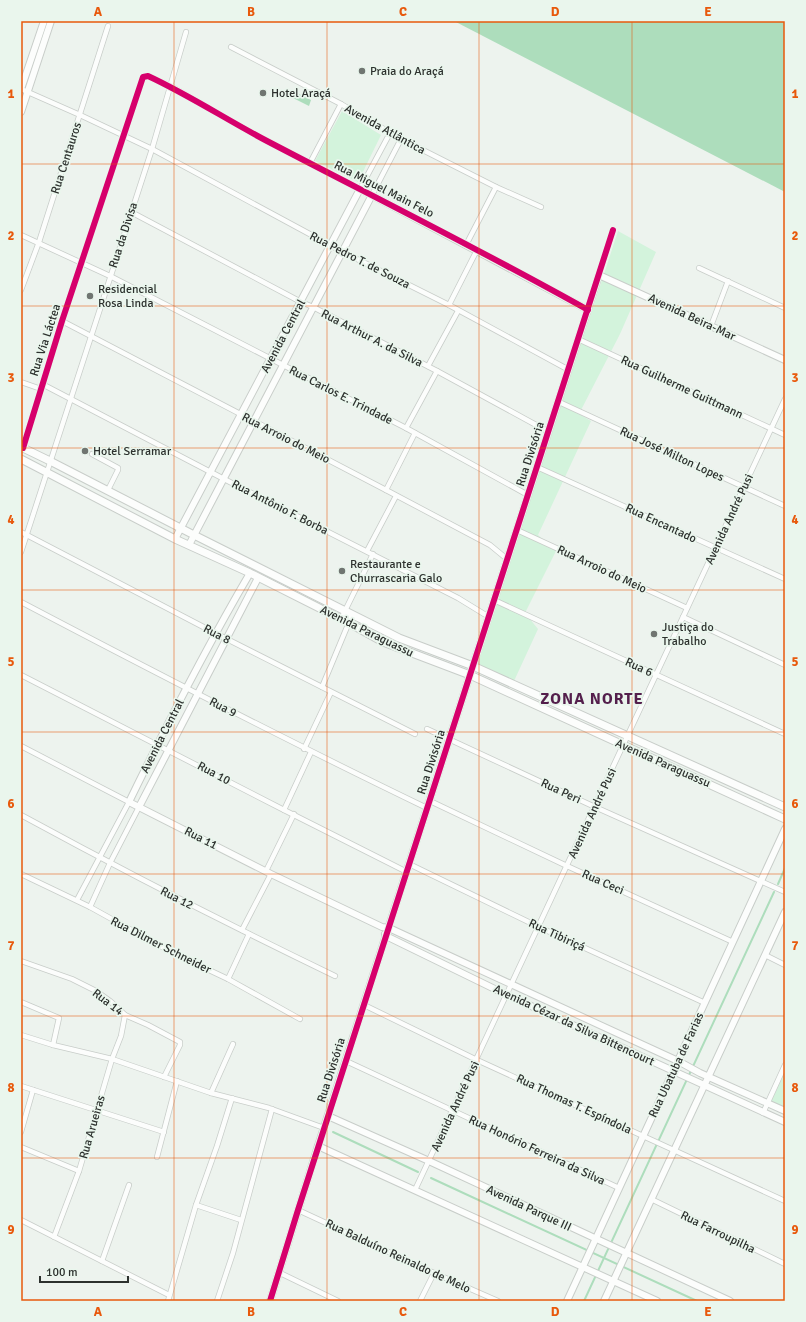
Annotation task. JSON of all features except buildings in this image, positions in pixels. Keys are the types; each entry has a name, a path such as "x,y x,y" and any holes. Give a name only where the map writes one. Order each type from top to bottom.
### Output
{"main road":[{"name":"Avenida Paraguassu","path":"22,448 50,460 194,535 399,638 473,666 785,807"},
{"name":"Avenida Paraguassu","path":"21,459 175,538 250,573 349,623 383,642 470,676 785,819"}],"street":[{"path":"21,89 44,21"},
{"path":"21,112 51,21"},
{"name":"Rua Centauros","path":"21,290 80,115 108,26"},
{"name":"Rua da Divisa","path":"21,552 152,149 186,32"},
{"name":"Avenida Atlântica","path":"231,47 341,104 401,139 541,208"},
{"name":"Rua Miguel Main Felo","path":"124,136 143,77 148,76 171,86 252,133 477,250 588,310"},
{"name":"Rua Pedro T. de Souza","path":"21,89 152,149 342,252 449,306 568,370"},
{"path":"310,163 341,104"},
{"name":"Avenida Central","path":"175,538 212,472 390,133"},
{"name":"Rua Via Láctea","path":"22,448 62,321 124,136"},
{"name":"Avenida Central","path":"189,545 401,139"},
{"path":"466,245 496,187"},
{"name":"Rua Arthur A. da Silva","path":"131,212 301,302 314,307 428,366 549,432"},
{"name":"Rua Divisória","path":"270,1301 318,1146 614,230"},
{"name":"Rua Carlos E. Trindade","path":"21,235 110,276 406,428 528,495"},
{"path":"449,306 477,250"},
{"path":"699,268 785,308"},
{"name":"Avenida Beira-Mar","path":"599,275 785,360"},
{"path":"710,326 728,282"},
{"path":"428,366 458,311"},
{"name":"Rua Arroio do Meio","path":"62,321 386,490 490,546 507,559"},
{"name":"Rua Guilherme Guittmann","path":"578,339 785,435"},
{"path":"406,428 437,371"},
{"path":"21,382 41,389"},
{"name":"Rua Antônio F. Borba","path":"42,384 458,598 489,617"},
{"name":"Avenida André Pusi","path":"415,1190 785,399"},
{"name":"Rua José Milton Lopes","path":"559,402 785,506"},
{"path":"386,490 415,433"},
{"path":"92,454 118,468 108,490"},
{"name":"Rua Encantado","path":"537,466 785,579"},
{"path":"367,551 396,496"},
{"name":"Rua Arroio do Meio","path":"517,530 687,608"},
{"name":"Rua 8","path":"21,532 414,734"},
{"path":"341,619 373,554"},
{"name":"Avenida Central","path":"76,900 129,802 157,744 215,633 250,573"},
{"name":"Avenida Central","path":"90,907 139,807 258,578"},
{"name":"Rua 6","path":"494,600 785,734"},
{"name":"Rua 9","path":"21,602 304,749 428,808"},
{"path":"322,688 352,615"},
{"path":"683,617 785,665"},
{"name":"Rua 10","path":"21,675 407,872"},
{"path":"304,749 331,692"},
{"name":"Rua Peri","path":"427,729 595,807 785,892"},
{"name":"Rua 11","path":"21,746 268,872 382,927 389,928"},
{"path":"284,810 311,752"},
{"name":"Rua Ceci","path":"430,800 567,866 733,942"},
{"path":"242,930 294,814"},
{"name":"Rua 12","path":"21,815 110,864 335,976"},
{"name":"Rua Ubatuba de Farias","path":"567,1301 643,1136 676,1072 678,1061 785,829"},
{"name":"Rua Tibiriçá","path":"409,864 539,927 705,1003"},
{"name":"Rua Dilmer Schneider","path":"21,874 90,907 173,952 228,979 300,1019"},
{"path":"604,1301 651,1199 671,1149 702,1084 708,1077 785,912"},
{"path":"382,927 386,936"},
{"name":"Avenida Cézar da Silva Bittencourt","path":"389,928 678,1061 700,1074 785,1111"},
{"path":"228,979 250,934"},
{"name":"Avenida Cézar da Silva Bittencourt","path":"386,936 507,995 785,1122"},
{"path":"765,955 785,965"},
{"name":"Rua 14","path":"21,960 72,979 96,991 110,1001 125,1015 180,1042 180,1045 164,1077"},
{"path":"21,1002 59,1018 53,1045"},
{"name":"Rua Thomas T. Espíndola","path":"364,1005 477,1060 785,1201"},
{"name":"Rua Arueiras","path":"54,1237 79,1171 125,1015"},
{"path":"21,1035 53,1045 112,1059 211,1092 272,1109 324,1128"},
{"path":"211,1092 234,1044"},
{"name":"Rua Honório Ferreira da Silva","path":"346,1060 619,1188"},
{"path":"763,1113 785,1065"},
{"path":"156,1157 177,1081"},
{"path":"21,1086 164,1132"},
{"path":"21,1132 33,1090"},
{"path":"168,1301 196,1205 232,1098"},
{"path":"217,1301 233,1254 272,1109"},
{"name":"Avenida Parque III","path":"328,1116 429,1161 730,1301"},
{"path":"318,1146 657,1301"},
{"path":"21,1147 79,1171"},
{"path":"102,1261 128,1185"},
{"name":"Rua Farroupilha","path":"651,1199 785,1264"},
{"path":"196,1205 241,1220"},
{"name":"Rua Balduíno Reinaldo de Melo","path":"298,1210 498,1301"},
{"path":"21,1220 170,1295"},
{"path":"278,1272 338,1301"},
{"path":"420,1301 434,1273"}],"shaded area":[{"path":"454,21 785,21 785,192"},
{"path":"293,91 311,100 309,106 291,97"},
{"path":"342,111 381,135 358,182 315,161"},
{"path":"618,231 656,252 620,334 579,414 591,421 538,535 556,551 525,613 538,629 514,681 476,666"},
{"path":"785,1072 785,1109 771,1102"}],"waterway":[{"path":"778,884 785,868"},
{"path":"584,1301 774,892"},
{"path":"333,1132 418,1172"},
{"path":"431,1178 697,1301"}],"cycle path":[{"path":"23,448 62,321 143,77 148,76 178,91 267,141 469,245 588,310"},
{"path":"270,1301 613,230"}],"place":[{"name":"Praia do Araçá","path":"362,71"},
{"name":"Hotel Araçá","path":"263,93"},
{"name":"Residencial Rosa Linda","path":"90,296"},
{"name":"Hotel Serramar","path":"85,451"},
{"name":"Restaurante e Churrascaria Galo","path":"342,571"},
{"name":"Justiça do Trabalho","path":"654,634"}],"district":[{"name":"ZONA NORTE","path":"592,698"}]}
